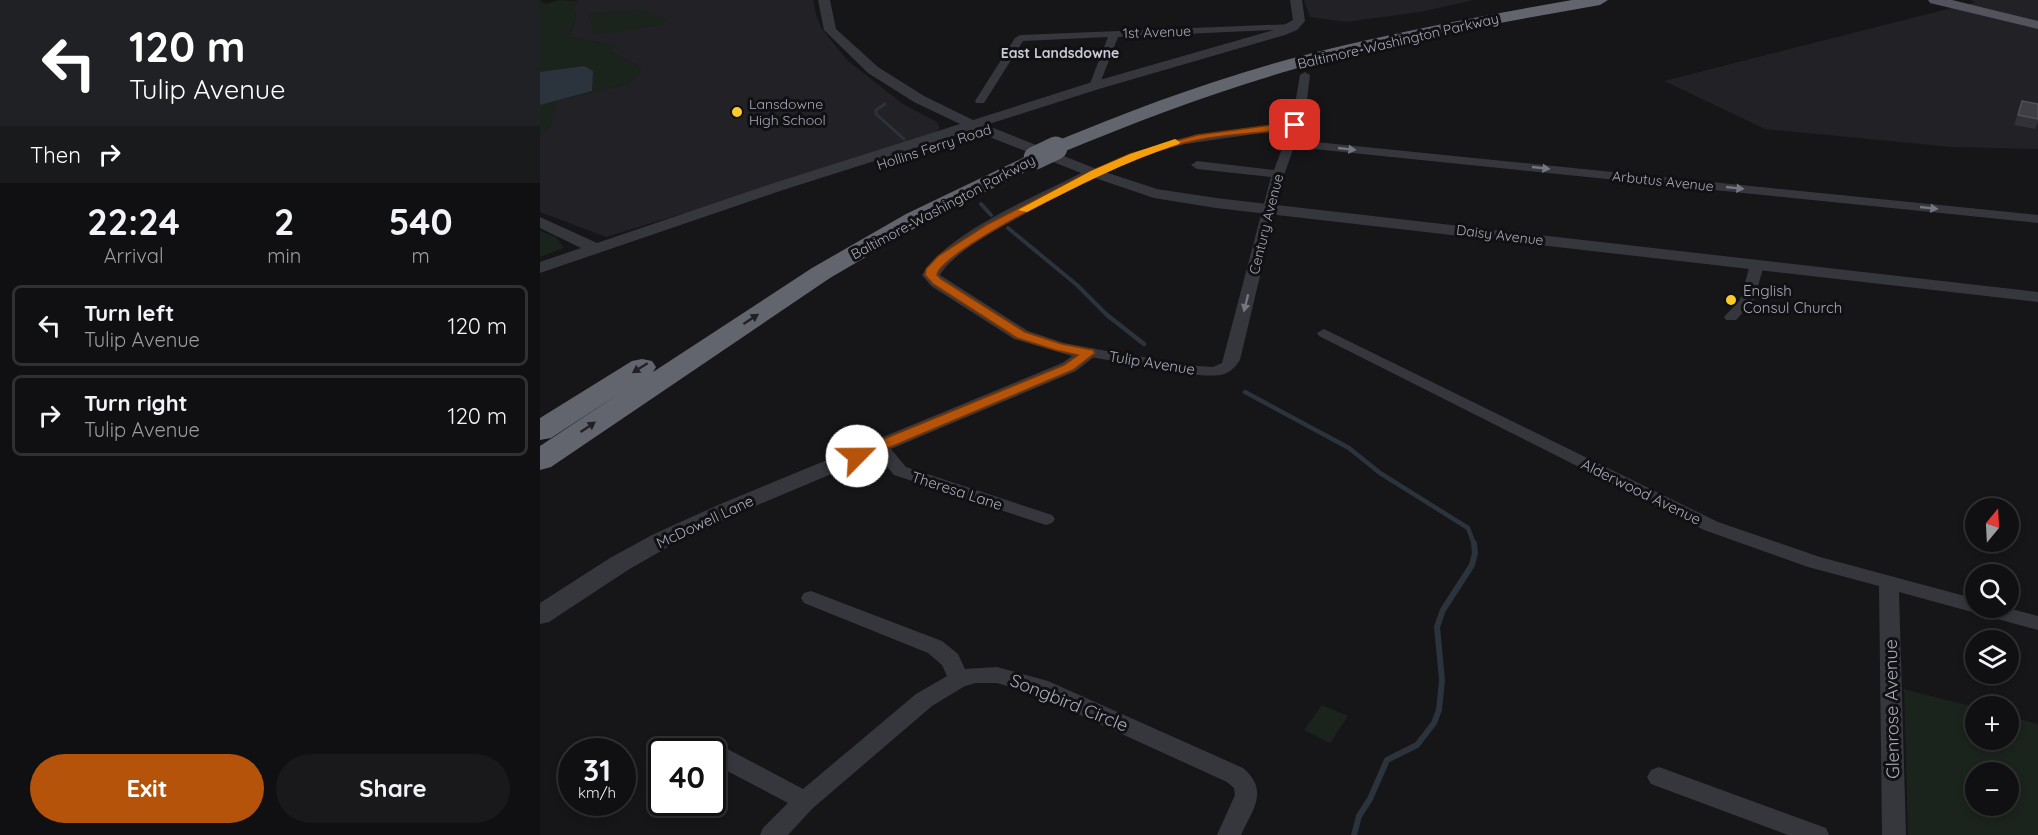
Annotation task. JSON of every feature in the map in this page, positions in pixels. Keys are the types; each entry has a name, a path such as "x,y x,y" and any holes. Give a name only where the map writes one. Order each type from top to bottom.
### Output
{"highway":[{"name":"Baltimore-Washington Parkway","path":"540,431 850,237 931,194 1162,95 1277,59 1390,32 1560,0"},
{"name":"Baltimore-Washington Parkway","path":"540,460 831,267 1038,150 1290,65 1409,36 1600,0"}],"main road":[{"path":"1935,0 2038,25"},
{"path":"1961,0 2038,19"}],"street":[{"name":"Daisy Avenue","path":"824,0 830,30 866,65 891,83 979,128 1144,190 1182,199 2038,297"},
{"path":"1293,27 1299,18 1296,0"},
{"name":"Hollins Ferry Road","path":"540,268 685,218 833,180 1094,86 1293,27"},
{"name":"1st Avenue","path":"980,101 1020,38 1293,27"},
{"path":"1094,86 1114,34"},
{"name":"Hollins Ferry Road","path":"979,128 1077,100 1178,60"},
{"name":"Century Avenue","path":"1223,370 1232,360 1278,174 1301,110 1305,75"},
{"name":"Tulip Avenue","path":"1223,370 1200,371 1060,348 1021,335 937,282 931,275 935,264 950,252 990,228 1094,173 1141,153 1177,142 1295,125"},
{"name":"Arbutus Avenue","path":"1289,143 2038,219"},
{"path":"1197,165 1278,174"},
{"path":"540,222 594,248"},
{"path":"1731,317 1744,307 1750,295 1757,265"},
{"name":"Alderwood Avenue","path":"1323,333 1711,526 1775,549 1965,603"},
{"name":"McDowell Lane","path":"540,615 619,564 660,541 726,510 1069,367 1089,353"},
{"name":"Theresa Lane","path":"879,446 900,471 909,475 1046,519"},
{"name":"Glenrose Avenue","path":"1889,583 1894,835"},
{"path":"811,598 935,647 951,660 959,679"},
{"path":"2019,617 2038,622"},
{"name":"Songbird Circle","path":"772,835 806,801 924,700 959,679 976,675 997,675 1019,680 1244,780 1248,788 1247,797 1229,835"},
{"path":"726,759 806,801"},
{"path":"1659,777 1817,835"}],"shaded area":[{"path":"560,0 578,1 573,9 576,12 570,37 614,43 615,47 610,51 641,67 639,75 629,84 557,100 551,124 540,135 540,1 546,4"},
{"name":"Lansdowne High School","path":"575,0 813,0 822,29 848,61 903,104 937,122 940,128 936,132 826,170 606,237 540,212 540,135 557,100 629,84 641,67 609,51 614,43 570,37 576,13 573,9 578,1"},
{"path":"1304,0 1474,0 1420,12 1346,22 1310,17"},
{"path":"1970,0 2038,0 2038,149 1952,147 1765,129 1664,81 1975,2"},
{"path":"621,10 646,11 666,19 663,25 602,34 594,33 588,14"},
{"path":"584,66 593,71 592,91 540,105 540,72"},
{"path":"540,231 556,237 564,248 540,257"},
{"path":"1904,689 1965,704 1965,750 2019,750 2019,719 2038,724 2038,835 1908,835"},
{"path":"1322,705 1348,716 1330,743 1304,730"}],"building":[{"path":"2022,101 2038,104 2038,119 2018,115"}],"waterway":[{"path":"885,104 876,110 876,114 904,139"},
{"path":"981,204 991,215"},
{"path":"1008,228 1077,285 1107,315"},
{"path":"1107,315 1144,344"},
{"path":"1245,392 1349,448 1380,473 1468,528 1474,544"},
{"path":"1354,835 1359,816 1370,799 1387,760 1417,745 1434,723 1439,710 1442,680 1437,627 1443,610 1472,565 1475,553 1474,543"}],"slow traffic":[{"path":"1023,210 1094,173 1175,142"}],"place":[{"name":"Lansdowne High School","path":"737,112"},
{"name":"English Consul Church","path":"1731,300"}],"district":[{"name":"East Landsdowne","path":"1060,53"}],"route":[{"path":"857,456 1069,367 1089,353 1060,348 1021,335 954,293 937,282 931,275 935,264 942,258 990,228 1049,196 1134,156 1197,137 1295,125"}]}
